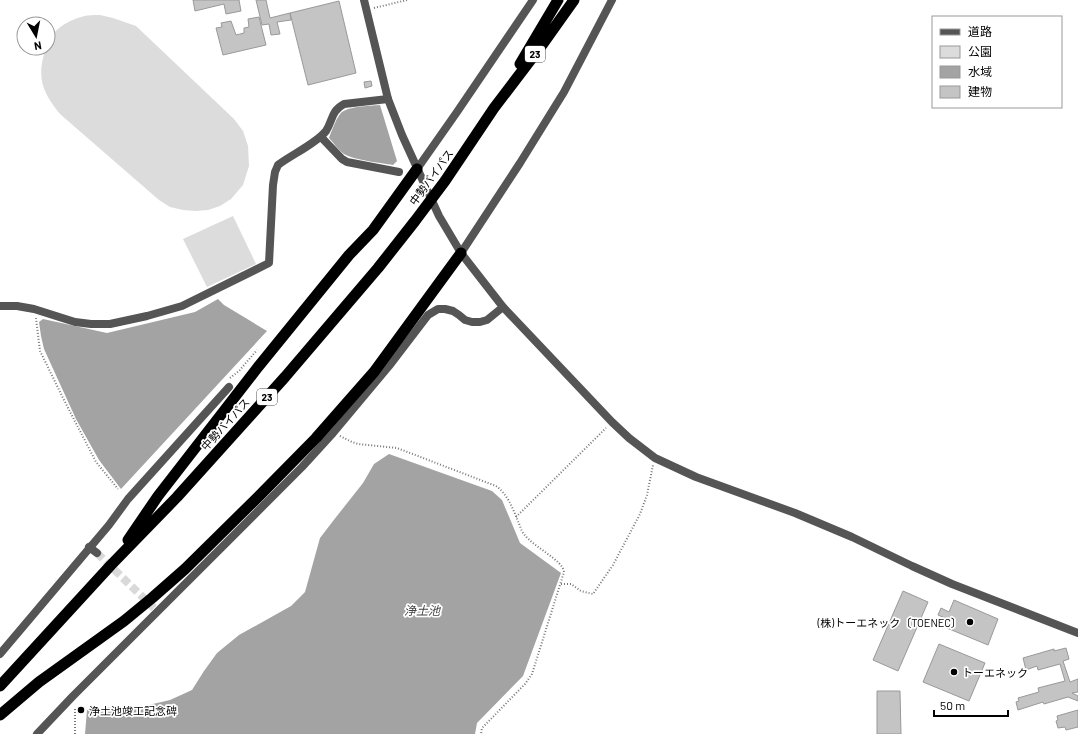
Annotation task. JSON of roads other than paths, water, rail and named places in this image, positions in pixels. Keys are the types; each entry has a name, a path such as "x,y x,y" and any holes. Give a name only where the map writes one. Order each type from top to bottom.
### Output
{"highway":[{"name":"中勢バイパス","path":"494,108 558,0"},
{"name":"中勢バイパス","path":"0,686 110,565 177,496 285,377 378,268 445,180 494,108 574,0"},
{"path":"110,565 158,496 263,361 349,256 373,230 417,168"},
{"path":"0,715 39,682 124,621 152,598 195,559 261,494 316,438 374,372 461,253"}],"street":[{"path":"364,0 388,99 402,135 439,216 461,253 503,307 629,438 655,458 696,477 795,513 852,537 952,584 1078,634"},
{"path":"417,168 533,0"},
{"path":"461,253 564,92 612,0"},
{"path":"0,306 17,306 34,309 75,322 110,324 182,306 269,264 273,185 275,172 278,165 321,137 327,129 333,113 344,104 388,99"},
{"path":"321,137 342,159 347,162 399,172"},
{"path":"37,734 156,610 302,467 333,433 389,366 428,315 438,309 445,309 453,311 465,320 480,322 487,320 503,307"},
{"path":"0,654 108,525 128,498 229,387"},
{"path":"89,547 97,553"}],"water":[{"path":"380,105 397,161 393,165 361,160 348,156 340,151 329,138 340,114 343,111 358,107"},
{"path":"218,299 224,305 267,331 121,489 99,460 76,419 44,349 39,322 43,319 107,333 195,312"},
{"name":"浄土池","path":"389,454 492,491 502,500 520,543 561,573 523,676 477,723 475,734 85,734 87,710 113,707 140,707 170,700 192,690 217,653 239,635 291,606 305,592 320,538 363,483 374,464"}],"tunnel":[{"path":"97,553 154,608"}],"place":[{"name":"(株)トーエネック〔TOENEC〕","path":"970,622"},
{"name":"トーエネック","path":"954,672"},
{"name":"浄土池竣工記念碑","path":"81,710"}]}
